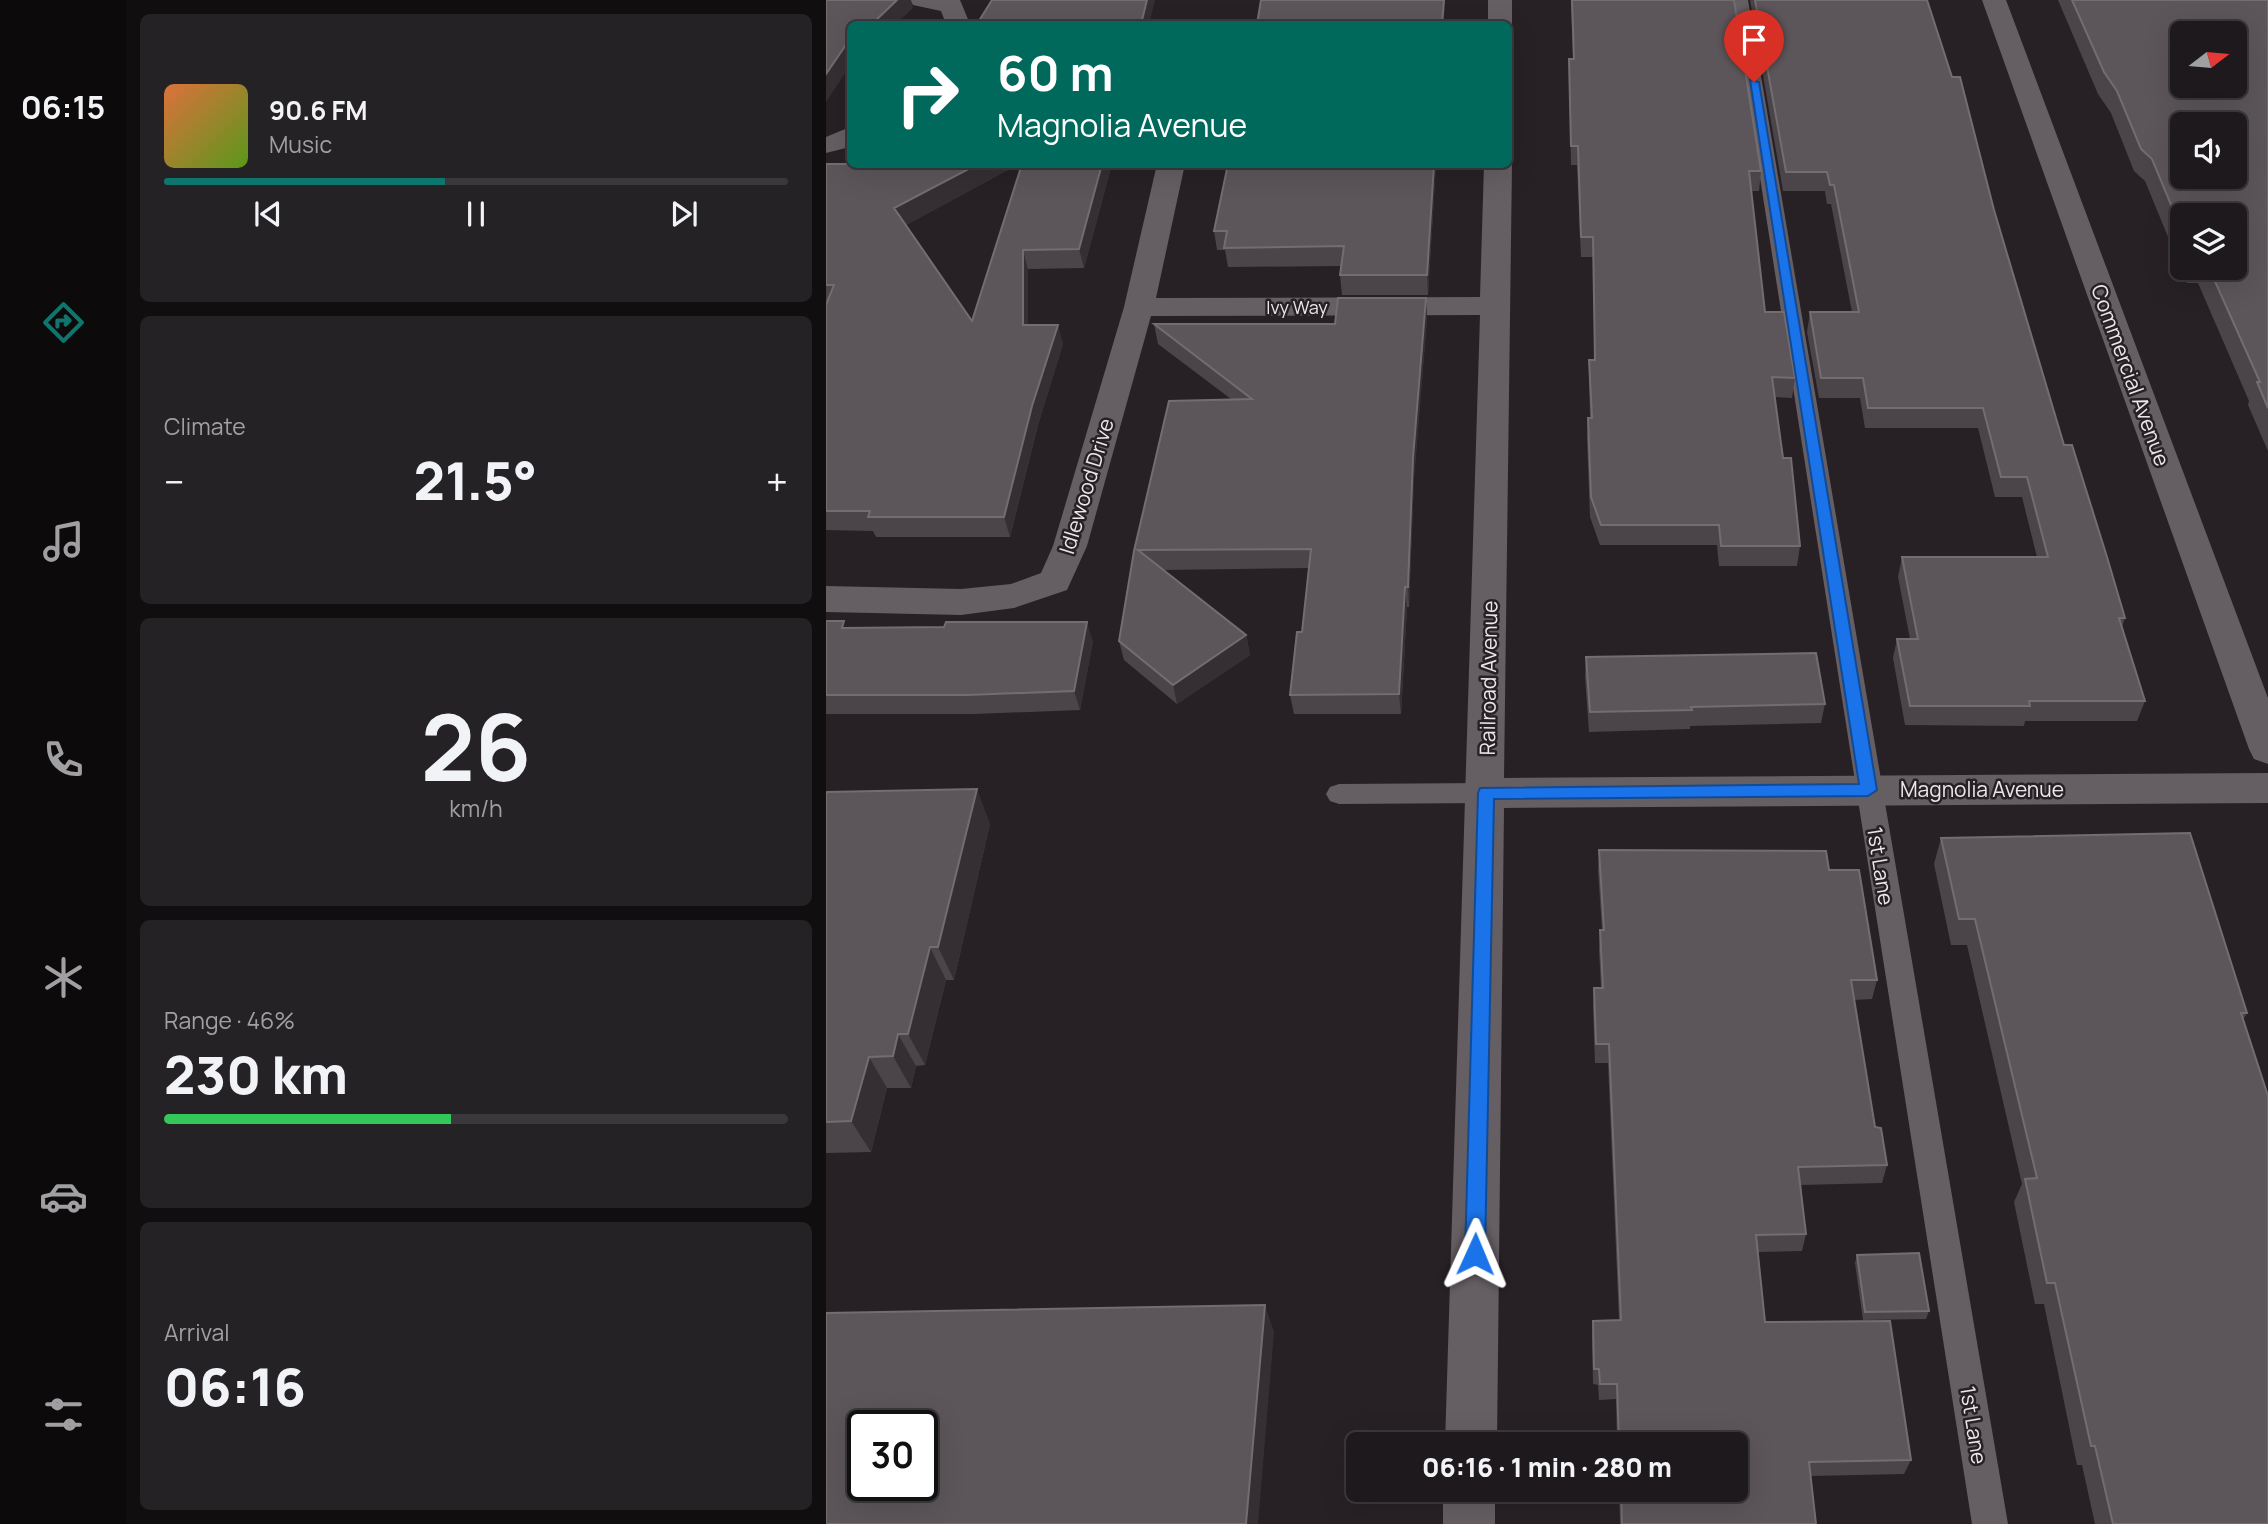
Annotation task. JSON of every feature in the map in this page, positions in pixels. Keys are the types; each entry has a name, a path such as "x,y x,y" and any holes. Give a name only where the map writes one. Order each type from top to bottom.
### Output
{"street":[{"path":"922,0 951,5 957,21"},
{"path":"1500,0 1500,21"},
{"name":"Commercial Avenue","path":"1994,0 2268,749"},
{"path":"826,145 847,140"},
{"name":"Idlewood Drive","path":"826,600 961,602 1014,596 1055,581 1070,545 1139,307 1170,168"},
{"name":"Railroad Avenue","path":"1471,1432 1498,168"},
{"name":"Ivy Way","path":"1139,307 1496,306"},
{"name":"Magnolia Avenue","path":"1486,793 2268,788"},
{"path":"1469,1502 1469,1524"}],"lane":[{"name":"1st Lane","path":"1740,0 1990,1524"},
{"path":"1339,794 1486,793"}],"building":[{"path":"826,0 897,0 875,21 847,21 847,43 826,74"},
{"path":"992,0 1147,0 1142,21 979,21"},
{"path":"1261,0 1444,0 1442,21 1258,21"},
{"path":"1572,0 1734,0 1761,171 1749,171 1765,312 1784,312 1795,378 1772,377 1783,458 1791,458 1800,546 1721,546 1719,525 1601,525 1591,497 1588,418 1592,418 1589,360 1595,360 1593,237 1581,237 1578,146 1571,146 1569,59 1574,59"},
{"path":"1755,0 1927,0 1952,77 1960,77 1994,210 2064,445 2072,445 2107,557 2125,618 2119,618 2145,701 2029,701 2030,706 1910,706 1897,639 1918,639 1902,557 2048,557 2027,477 2001,477 1983,408 1868,408 1863,378 1821,378 1810,312 1859,312 1834,185 1830,185 1827,172 1786,172"},
{"path":"2072,0 2268,0 2268,408 2257,382 2260,382 2214,280 2247,280 2247,203 2170,203 2152,159 2141,149 2117,91 2104,72"},
{"path":"826,164 847,164 847,168 970,168 894,208 972,321 1021,168 1101,168 1079,249 1023,250 1023,325 1058,325 1032,406 1004,517 868,517 870,511 826,511 826,305 834,285 826,285"},
{"path":"1227,168 1434,168 1427,275 1340,275 1344,246 1224,248 1227,231 1214,231"},
{"path":"1338,298 1426,298 1399,694 1290,695 1297,632 1302,632 1311,549 1138,550 1246,635 1173,685 1119,641 1134,551 1169,401 1252,399 1154,324 1335,324"},
{"path":"826,621 844,621 842,628 944,627 946,622 1087,622 1074,691 967,695 826,695"},
{"path":"1816,653 1825,704 1590,712 1586,657"},
{"path":"977,789 938,947 930,947 908,1034 898,1034 893,1056 869,1057 851,1121 826,1122 827,792"},
{"path":"2190,833 2247,1013 2241,1013 2268,1096 2268,1524 2113,1524 2095,1446 2091,1446 2055,1283 2047,1283 2025,1179 2037,1178 1975,919 1959,919 1941,838"},
{"path":"1599,850 1826,851 1829,870 1859,870 1877,980 1851,980 1875,1127 1881,1128 1887,1165 1798,1167 1806,1234 1756,1235 1765,1322 1890,1321 1911,1460 1809,1462 1816,1524 1622,1524 1621,1502 1748,1502 1748,1432 1619,1432 1617,1384 1600,1384 1599,1369 1594,1369 1593,1321 1621,1320 1609,1044 1596,1044 1594,988 1603,988 1600,930 1604,930"},
{"path":"1919,1253 1929,1311 1865,1312 1857,1255"},
{"path":"1265,1305 1246,1524 826,1524 826,1313"}],"route":[{"path":"1475,1254 1486,793 1868,790 1754,82"}]}
